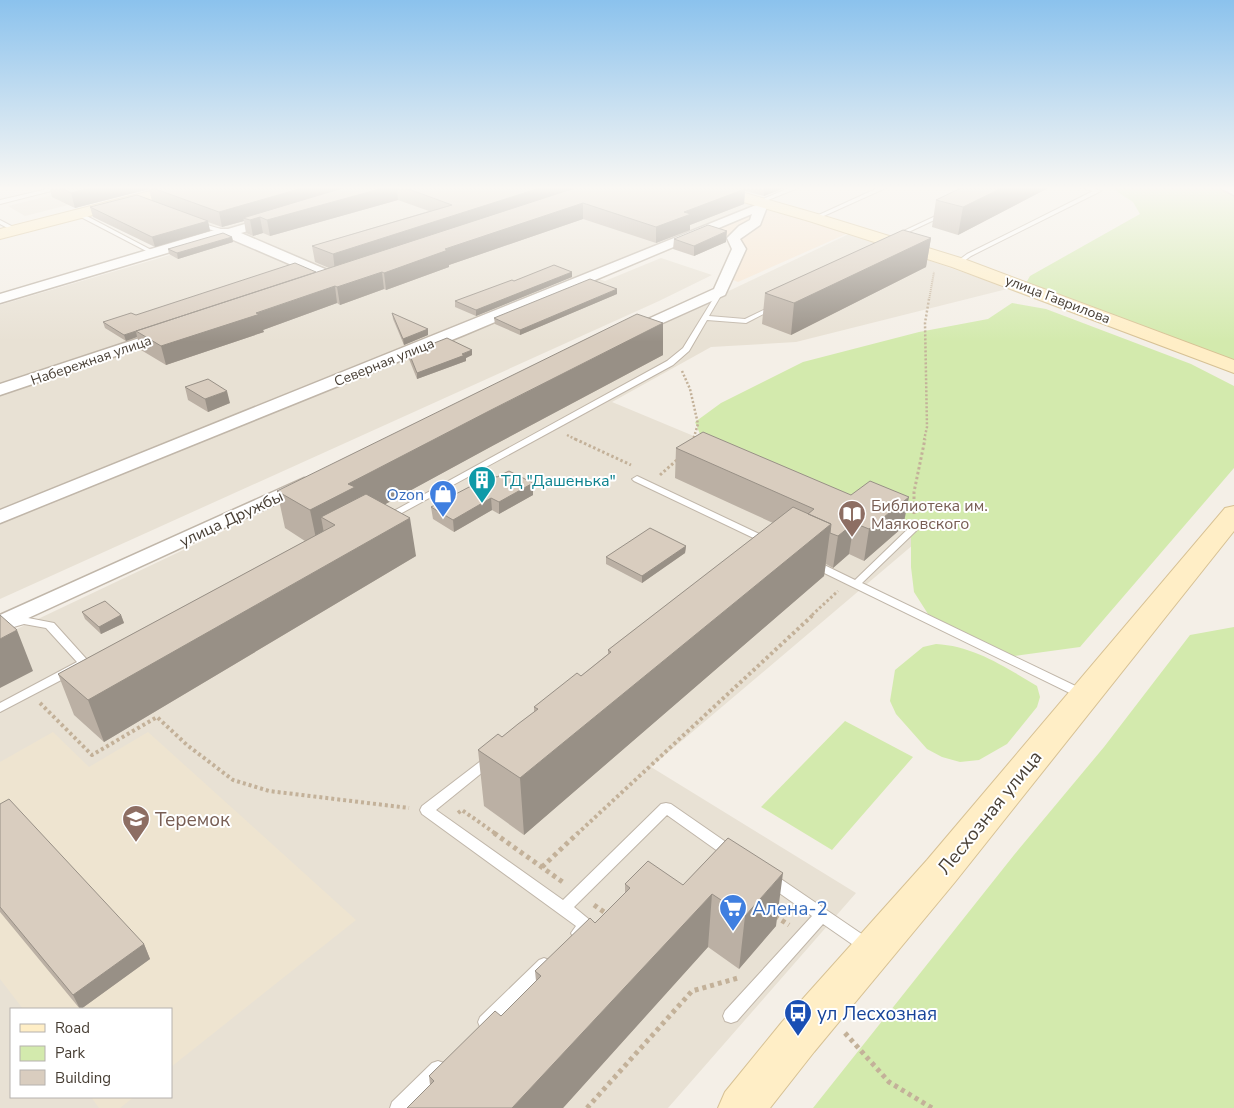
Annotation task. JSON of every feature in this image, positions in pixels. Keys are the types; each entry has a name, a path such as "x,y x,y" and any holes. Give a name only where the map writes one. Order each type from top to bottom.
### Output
{"street":[{"path":"0,299 203,239"},
{"path":"243,239 339,277 317,284"},
{"name":"Северная улица","path":"0,517 144,456 467,329 680,239"},
{"path":"612,342 720,292 739,249 733,239"},
{"name":"улица Гаврилова","path":"878,239 958,262 1234,367"},
{"name":"Набережная улица","path":"0,390 184,328"},
{"name":"улица Дружбы","path":"0,624 324,475"},
{"name":"Лесхозная улица","path":"741,1108 1085,696 1234,514"}],"lane":[{"path":"127,239 154,253"},
{"path":"897,245 907,239"},
{"path":"958,262 1004,239"},
{"path":"380,521 676,359 686,350 720,292"},
{"path":"704,318 746,321 781,304"},
{"path":"642,481 771,543 755,550"},
{"path":"853,582 915,527"},
{"path":"805,560 1085,696"},
{"path":"0,628 23,620 50,625 89,662 0,708"},
{"path":"474,1033 586,924 428,810 504,750"},
{"path":"564,908 666,808 740,859"},
{"path":"756,870 873,950"},
{"path":"731,1016 822,915"},
{"path":"398,1108 447,1060"}],"path":[{"path":"915,527 914,492 927,427 925,323 935,266 933,254"},
{"path":"676,359 690,389 698,424 694,441 690,446"},
{"path":"552,428 666,481"},
{"path":"642,481 657,477 680,458"},
{"path":"542,867 853,582"},
{"path":"29,692 92,755 157,718 233,780 269,791 428,810"},
{"path":"601,922 614,910"},
{"path":"772,914 804,935"},
{"path":"587,1108 692,991 743,977 757,987"},
{"path":"823,1008 889,1082 932,1108"}],"shaded area":[{"path":"225,239 670,239 659,246 588,276 605,281 661,258 712,275 659,301 0,599 0,305"},
{"path":"733,239 835,239 738,282 728,278 739,249"},
{"path":"839,239 867,239 1007,289 796,342 711,347 612,402 927,533 651,767 856,893 668,1108 0,1108 0,637"},
{"name":"Теремок","path":"53,732 89,767 148,732 356,920 172,1066 172,1008 22,1008 0,979 0,762"},
{"path":"92,1098 133,1098 120,1108 99,1108"}],"green space":[{"path":"1096,239 1234,239 1234,361 1026,283 1030,276"},
{"path":"1012,303 1046,309 1191,364 1234,386 1234,468 1080,647 1014,656 983,643 928,614 914,592 911,567 911,530 854,503 705,446 695,422 721,403 803,362 919,332 988,319"},
{"path":"1234,627 1234,1108 813,1108 1014,855 1104,747 1190,635"},
{"path":"936,644 976,653 1037,686 1040,697 1037,707 1007,744 979,760 960,762 942,757 927,749 896,714 890,701 895,670 923,647"},
{"path":"845,721 913,757 832,850 761,807"}],"building":[{"path":"203,239 226,239 177,253 168,249"},
{"path":"337,239 381,239 333,254 312,246"},
{"path":"419,239 476,239 384,273 335,286 256,313 260,314 161,346 136,331"},
{"path":"675,239 710,239 694,246"},
{"path":"884,239 930,239 794,303 765,293"},
{"path":"295,263 316,272 124,335 103,322 131,313 136,315"},
{"path":"554,265 572,272 476,310 455,301 512,280 514,281"},
{"path":"590,279 617,289 520,330 494,318"},
{"path":"392,313 428,329 403,339"},
{"path":"637,314 663,323 348,484 355,487 310,510 277,491"},
{"path":"447,338 472,350 462,354 465,355 417,373 409,353"},
{"path":"208,379 227,391 205,399 185,387"},
{"path":"703,432 851,495 870,481 909,497 869,529 854,523 838,536 830,533 831,524 808,514 814,509 676,448"},
{"path":"509,471 533,483 499,502 491,498 453,520 431,507 492,475 497,477"},
{"path":"366,494 410,518 88,700 58,674 335,525 321,517"},
{"path":"793,507 831,524 520,778 478,750 498,734 502,737 538,709 534,707 577,673 581,676 611,652 608,650"},
{"path":"650,528 686,546 642,576 606,557"},
{"path":"105,601 121,615 99,627 82,612"},
{"path":"0,615 17,630 0,639"},
{"path":"9,799 144,944 73,995 0,907 0,804"},
{"path":"728,838 783,873 745,916 712,894 512,1108 407,1108 434,1081 429,1076 495,1011 501,1016 541,976 535,971 590,918 595,923 630,888 625,884 648,861 683,885"}],"place":[{"name":"ТД \"Дашенька\"","path":"482,504"},
{"name":"Ozon","path":"443,518"},
{"name":"Библиотека им. Маяковского","path":"852,538"},
{"name":"Теремок","path":"136,843"},
{"name":"Алена-2","path":"733,932"},
{"name":"ул Лесхозная","path":"798,1037"}]}
